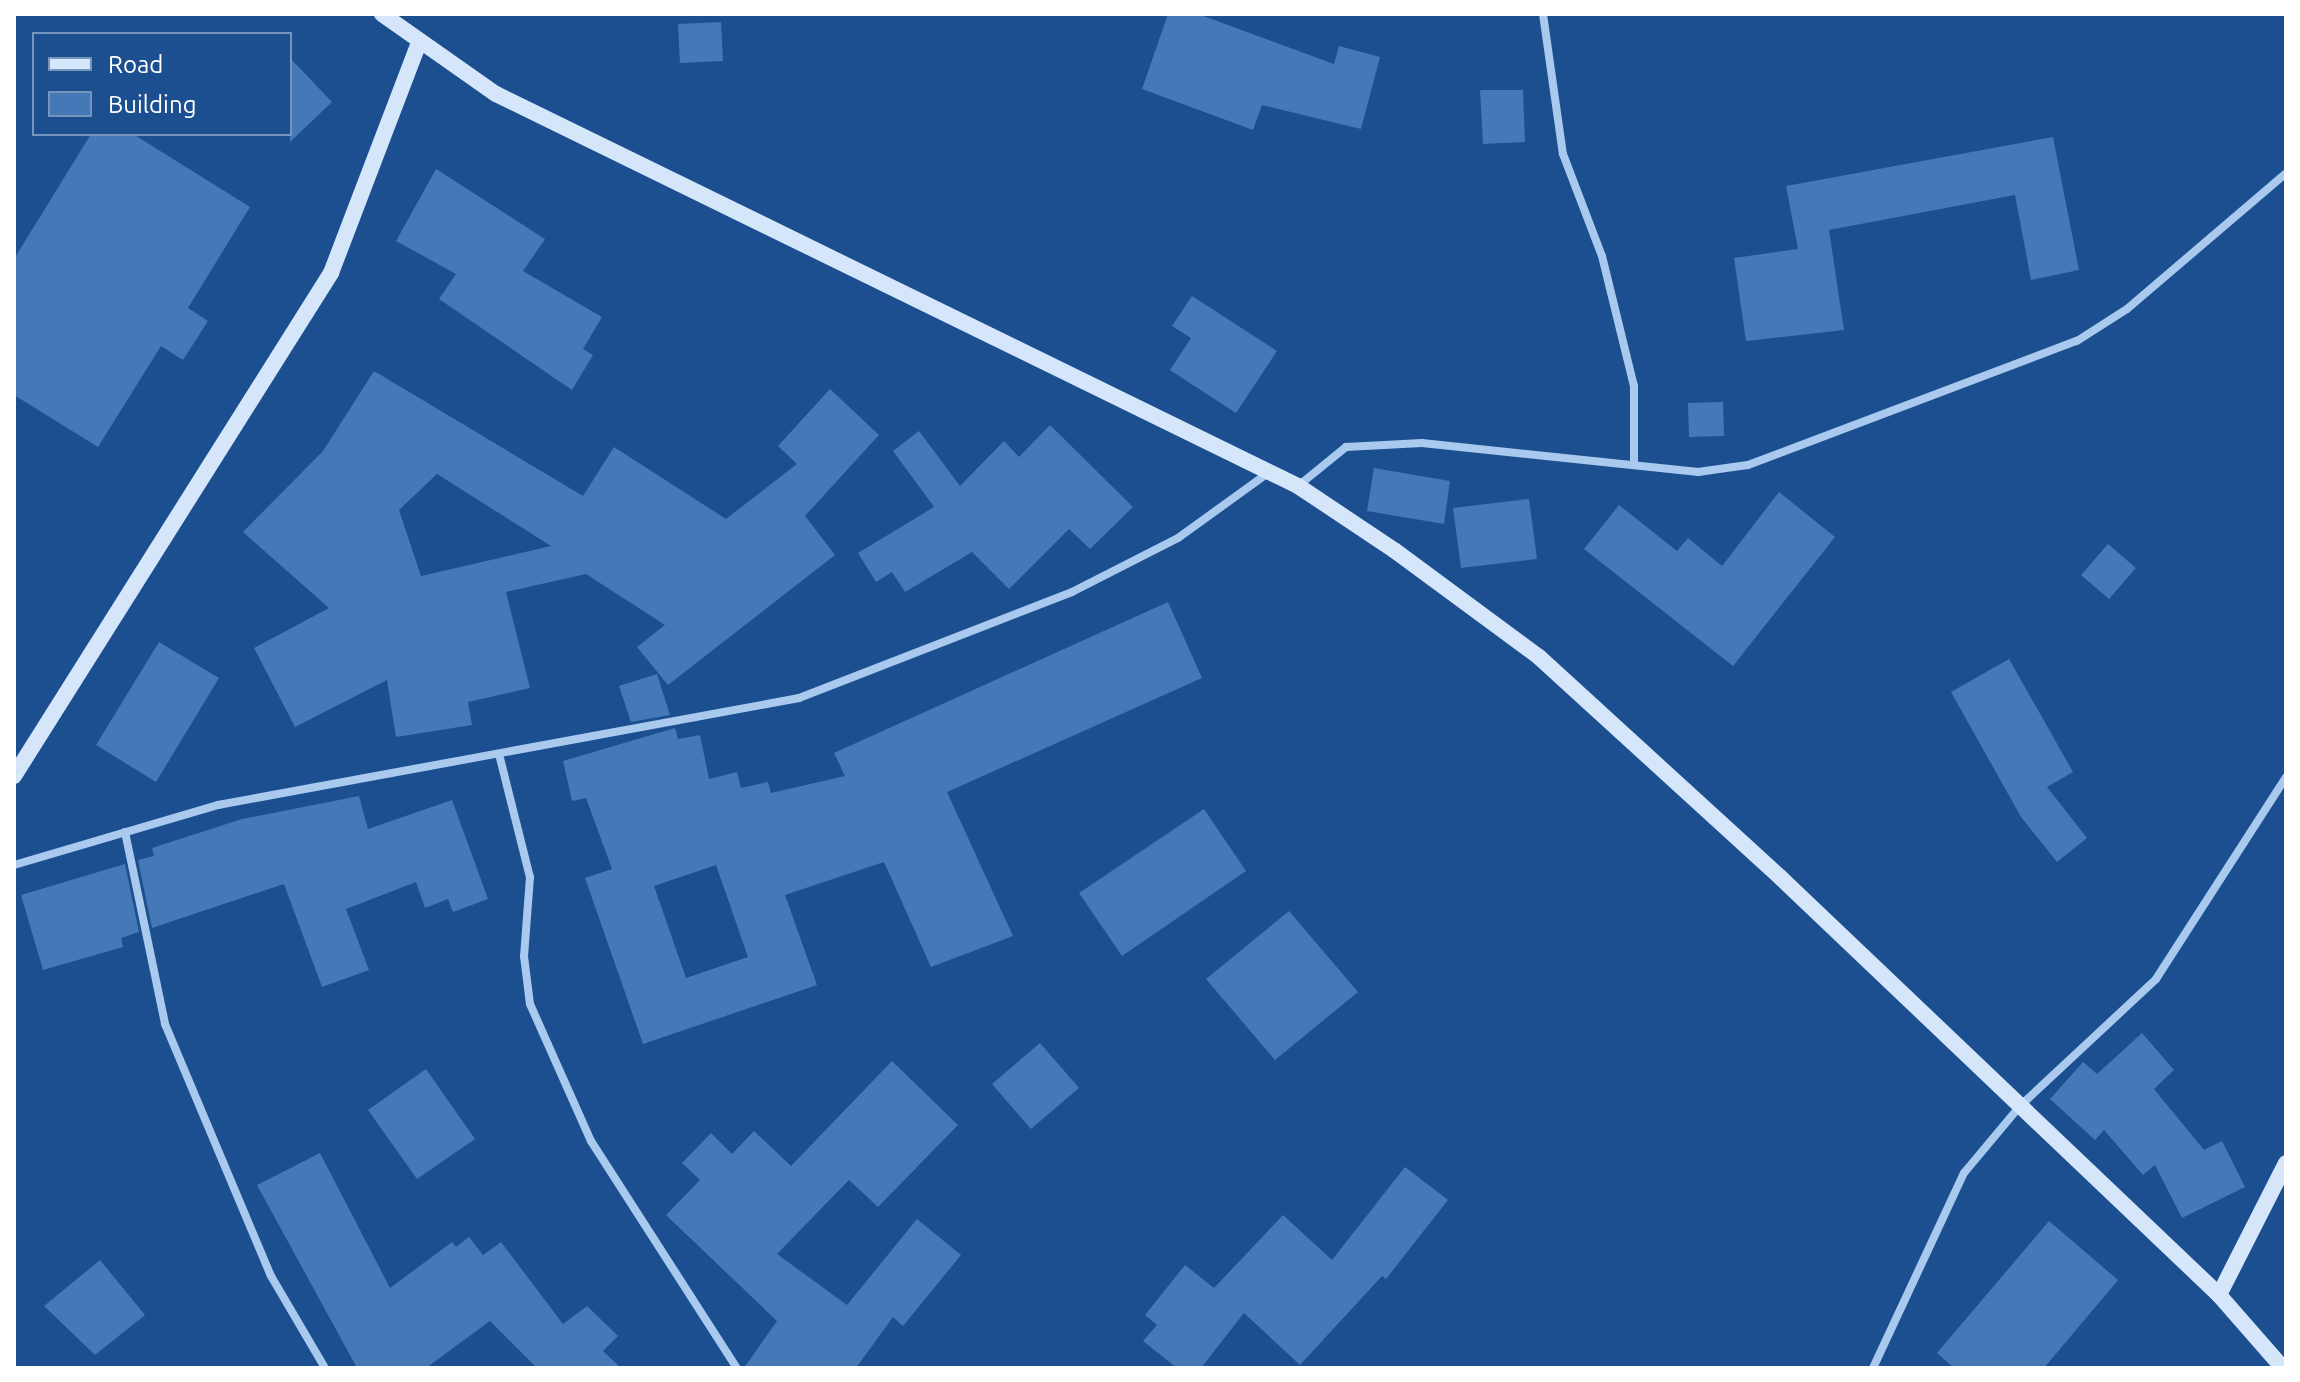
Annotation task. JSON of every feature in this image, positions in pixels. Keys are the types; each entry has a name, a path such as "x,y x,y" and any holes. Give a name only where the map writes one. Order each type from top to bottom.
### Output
{"street":[{"path":"382,14 418,45 496,94 1298,486 1539,657 2219,1295 2283,1368"},
{"path":"1543,14 1563,154 1602,256 1634,386 1634,461"},
{"path":"14,776 331,273 418,45"},
{"path":"1298,486 1346,447 1422,443 1634,461 1698,472 1748,465 2077,341 2127,309 2286,173"},
{"path":"14,865 218,805 799,698 1072,592 1178,538 1269,473"},
{"path":"499,754 530,877 524,956 530,1004 591,1141 737,1368"},
{"path":"1873,1368 1946,1204 2020,1106 2156,979 2286,777"},
{"path":"125,832 165,1024 271,1276 325,1368"},
{"path":"2219,1295 2286,1163"}],"building":[{"path":"1168,14 1198,14 1334,64 1339,46 1380,57 1361,129 1262,105 1253,130 1142,89"},
{"path":"721,22 723,61 680,63 678,24"},
{"path":"292,60 332,102 290,142 292,136"},
{"path":"1480,90 1523,90 1525,142 1483,144"},
{"path":"90,136 136,136 250,207 188,308 208,321 183,360 161,346 98,447 14,395 14,259"},
{"path":"2053,137 2079,270 2031,280 2015,195 1829,230 1844,330 1746,341 1734,258 1798,249 1786,186"},
{"path":"436,169 545,239 523,271 602,317 583,349 593,355 572,390 439,299 456,274 396,241"},
{"path":"1192,296 1277,351 1236,413 1170,370 1191,338 1172,326"},
{"path":"374,371 583,496 614,447 726,519 797,464 778,446 830,389 879,435 805,516 835,555 668,685 637,647 665,625 586,574 506,592 530,688 468,702 472,725 396,737 387,680 295,727 254,648 329,608 243,532 323,451","holes":["437,474 551,546 421,576 399,510"]},
{"path":"1723,402 1724,436 1689,437 1688,403"},
{"path":"1050,425 1133,507 1090,549 1069,529 1009,589 972,552 905,592 892,572 876,582 858,553 934,507 893,451 919,431 960,486 1004,441 1019,457"},
{"path":"1374,468 1450,481 1444,524 1367,511"},
{"path":"1779,492 1835,537 1733,666 1584,549 1619,505 1677,551 1688,538 1722,566"},
{"path":"1529,499 1537,559 1461,568 1453,508"},
{"path":"2108,544 2136,568 2109,599 2081,575"},
{"path":"1168,602 1202,678 947,792 1013,936 931,967 884,862 785,895 817,985 643,1044 585,878 612,869 586,798 572,801 563,761 675,728 678,739 700,735 709,779 737,772 741,788 768,782 771,793 845,776 834,753","holes":["716,865 748,957 686,978 654,886"]},
{"path":"159,642 219,678 156,782 96,745"},
{"path":"2009,659 2073,772 2047,787 2087,838 2057,862 2021,817 1951,692"},
{"path":"657,674 670,715 631,722 619,686"},
{"path":"359,796 368,829 452,800 488,899 453,912 448,899 425,908 416,882 346,909 369,970 322,987 284,884 152,928 138,860 154,856 152,848 242,819"},
{"path":"1204,809 1246,871 1122,956 1079,893"},
{"path":"125,864 139,932 121,938 123,947 43,970 21,895"},
{"path":"1289,911 1358,992 1275,1060 1206,979"},
{"path":"2142,1033 2174,1070 2154,1089 2204,1150 2222,1141 2245,1187 2182,1218 2155,1165 2143,1175 2104,1130 2095,1140 2050,1099 2083,1062 2097,1074"},
{"path":"1040,1043 1079,1088 1031,1129 992,1084"},
{"path":"892,1061 958,1125 878,1207 849,1180 777,1254 847,1305 917,1219 961,1255 903,1326 893,1317 856,1368 744,1368 777,1321 666,1215 700,1180 682,1163 711,1133 732,1154 754,1131 791,1166"},
{"path":"426,1069 475,1139 417,1179 368,1110"},
{"path":"320,1153 390,1288 452,1242 456,1247 469,1237 483,1255 501,1242 563,1324 587,1306 618,1336 603,1351 621,1368 537,1368 490,1321 426,1368 357,1368 257,1185"},
{"path":"1405,1167 1448,1200 1386,1279 1382,1276 1300,1365 1244,1313 1201,1368 1177,1368 1143,1341 1157,1325 1145,1315 1185,1265 1214,1288 1283,1215 1332,1260"},
{"path":"2049,1221 2118,1280 2044,1368 1954,1368 1937,1353"},
{"path":"100,1260 145,1315 95,1355 44,1306"}]}
